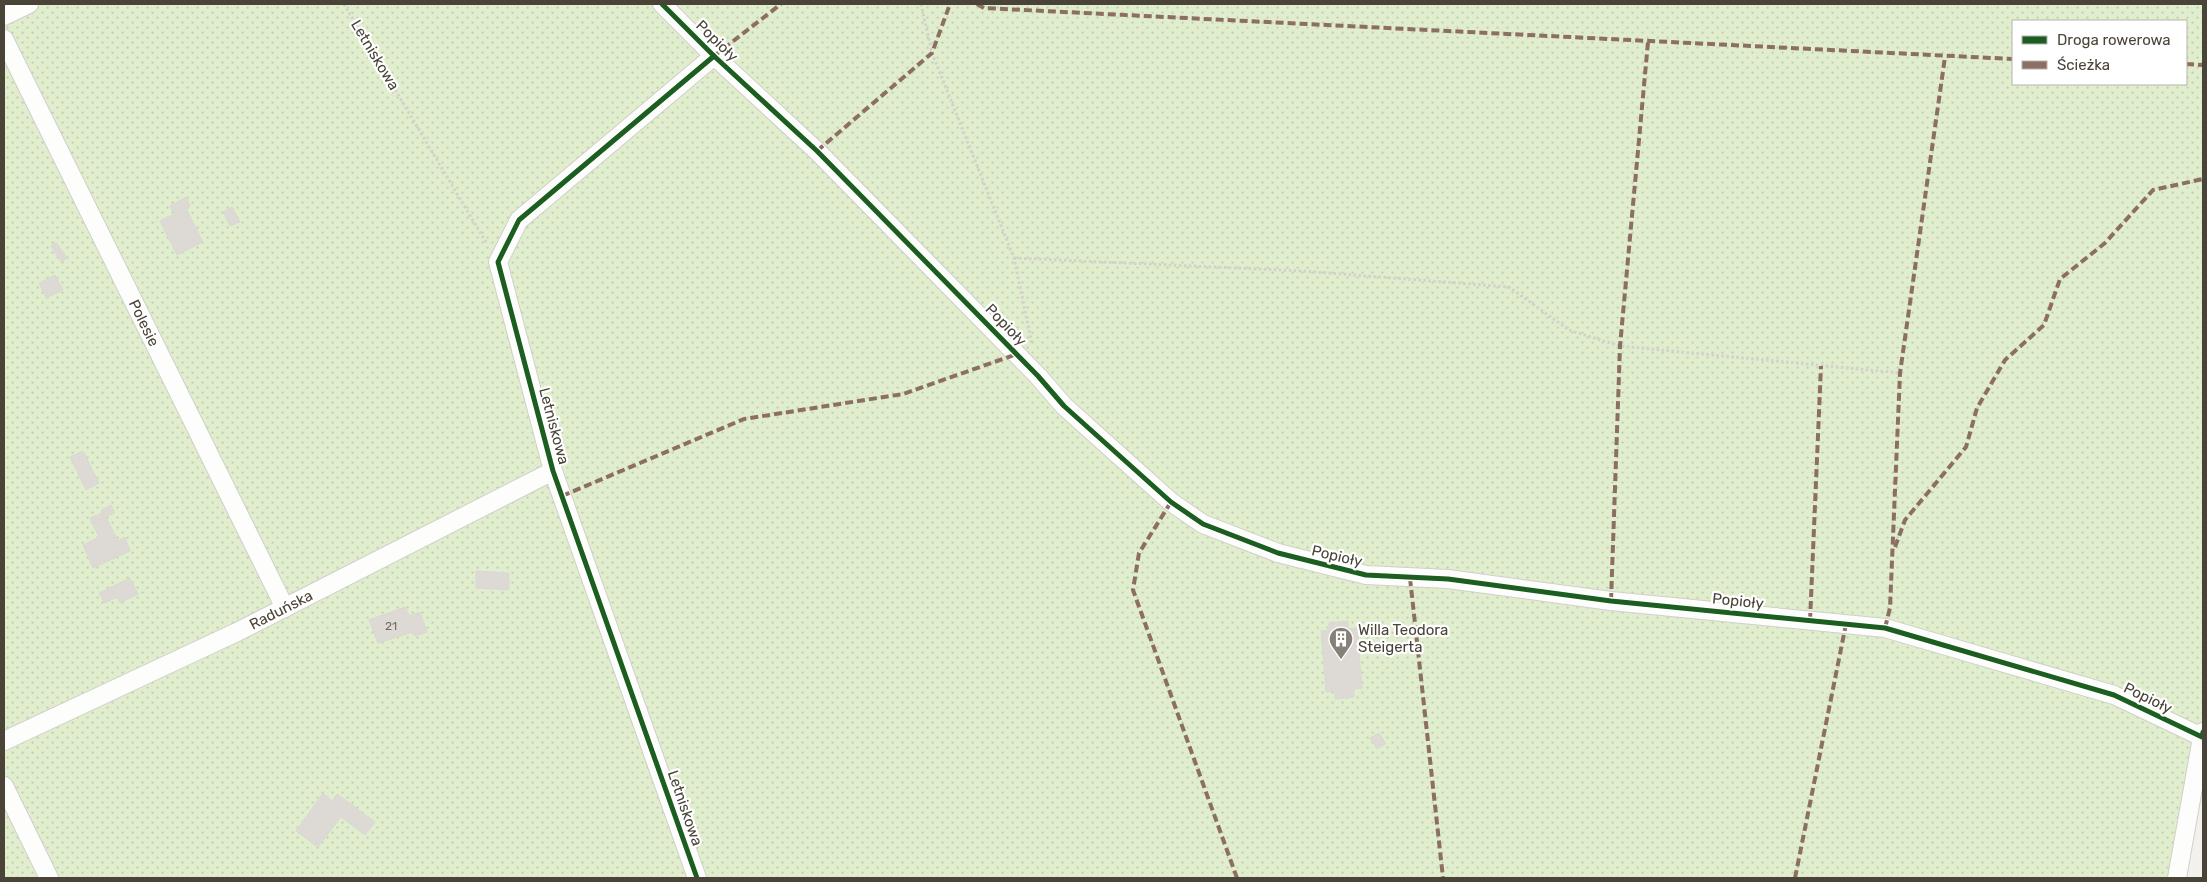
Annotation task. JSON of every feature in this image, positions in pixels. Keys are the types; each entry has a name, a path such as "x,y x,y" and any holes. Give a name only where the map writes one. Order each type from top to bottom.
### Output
{"street":[{"path":"4,16 29,4"},
{"name":"Popioły","path":"662,4 714,56 817,151 1038,376 1064,406 1171,502 1204,524 1278,553 1353,574 1448,579 1611,601 1885,628 2114,695 2203,735"},
{"name":"Polesie","path":"4,39 285,608"},
{"path":"498,262 519,220 714,56"},
{"name":"Letniskowa","path":"498,262 553,471 697,878"},
{"name":"Raduńska","path":"4,741 285,608 553,471"},
{"path":"2177,878 2203,735"},
{"path":"4,786 48,878"}],"path":[{"path":"921,4 932,53 1014,258 1032,346"},
{"path":"1014,258 1303,271 1509,287 1569,330 1620,346 1900,373"}],"green space":[{"path":"4,4 2203,4 2203,779 2183,878 4,878"}],"building":[{"path":"186,197 190,206 186,208 203,242 191,248 170,206"},
{"path":"232,207 240,222 230,226 223,212"},
{"path":"174,214 191,248 177,255 160,221"},
{"path":"56,242 67,258 61,262 51,246"},
{"path":"55,275 63,290 46,298 39,283"},
{"path":"83,451 99,483 86,490 70,457"},
{"path":"111,505 115,513 104,517 101,510"},
{"path":"102,513 104,517 92,523 90,518"},
{"path":"106,517 118,541 125,537 130,551 93,568 83,545 99,537 92,523"},
{"path":"476,571 509,573 509,590 476,588"},
{"path":"130,578 138,594 120,603 117,597 105,603 99,593"},
{"path":"405,607 409,616 420,612 427,632 415,636 413,632 378,643 369,620"},
{"name":"Willa Teodora Steigerta","path":"1348,621 1348,629 1357,628 1362,688 1354,689 1354,697 1335,699 1335,691 1326,692 1321,631 1329,630 1329,623"},
{"path":"1379,733 1386,744 1377,749 1370,738"},
{"path":"323,793 332,801 337,794 375,822 365,835 341,817 318,847 296,831"}],"marked path":[{"path":"714,56 781,4"},
{"path":"817,151 932,53 950,4"},
{"path":"977,4 984,8 2012,59"},
{"path":"1611,601 1620,346 1648,42"},
{"path":"1885,628 1890,608 1900,373 1945,57"},
{"path":"2187,64 2203,65"},
{"path":"1895,547 1905,520 1966,447 1977,408 2005,360 2044,325 2060,279 2105,243 2153,190 2203,179"},
{"path":"562,496 744,419 903,394 1017,354"},
{"path":"1810,621 1821,366"},
{"path":"1171,502 1139,553 1133,590 1237,878"},
{"path":"1410,578 1443,878"},
{"path":"1795,878 1846,624"}],"cycle path":[{"path":"662,4 714,56 817,151 1038,376 1064,406 1171,502 1203,524 1278,553 1366,575 1448,579 1611,601 1885,628 2114,695 2202,737 2203,732"},
{"path":"697,878 553,471 498,262 519,220 714,56"}],"place":[{"name":"Willa Teodora Steigerta","path":"1341,660"}]}
